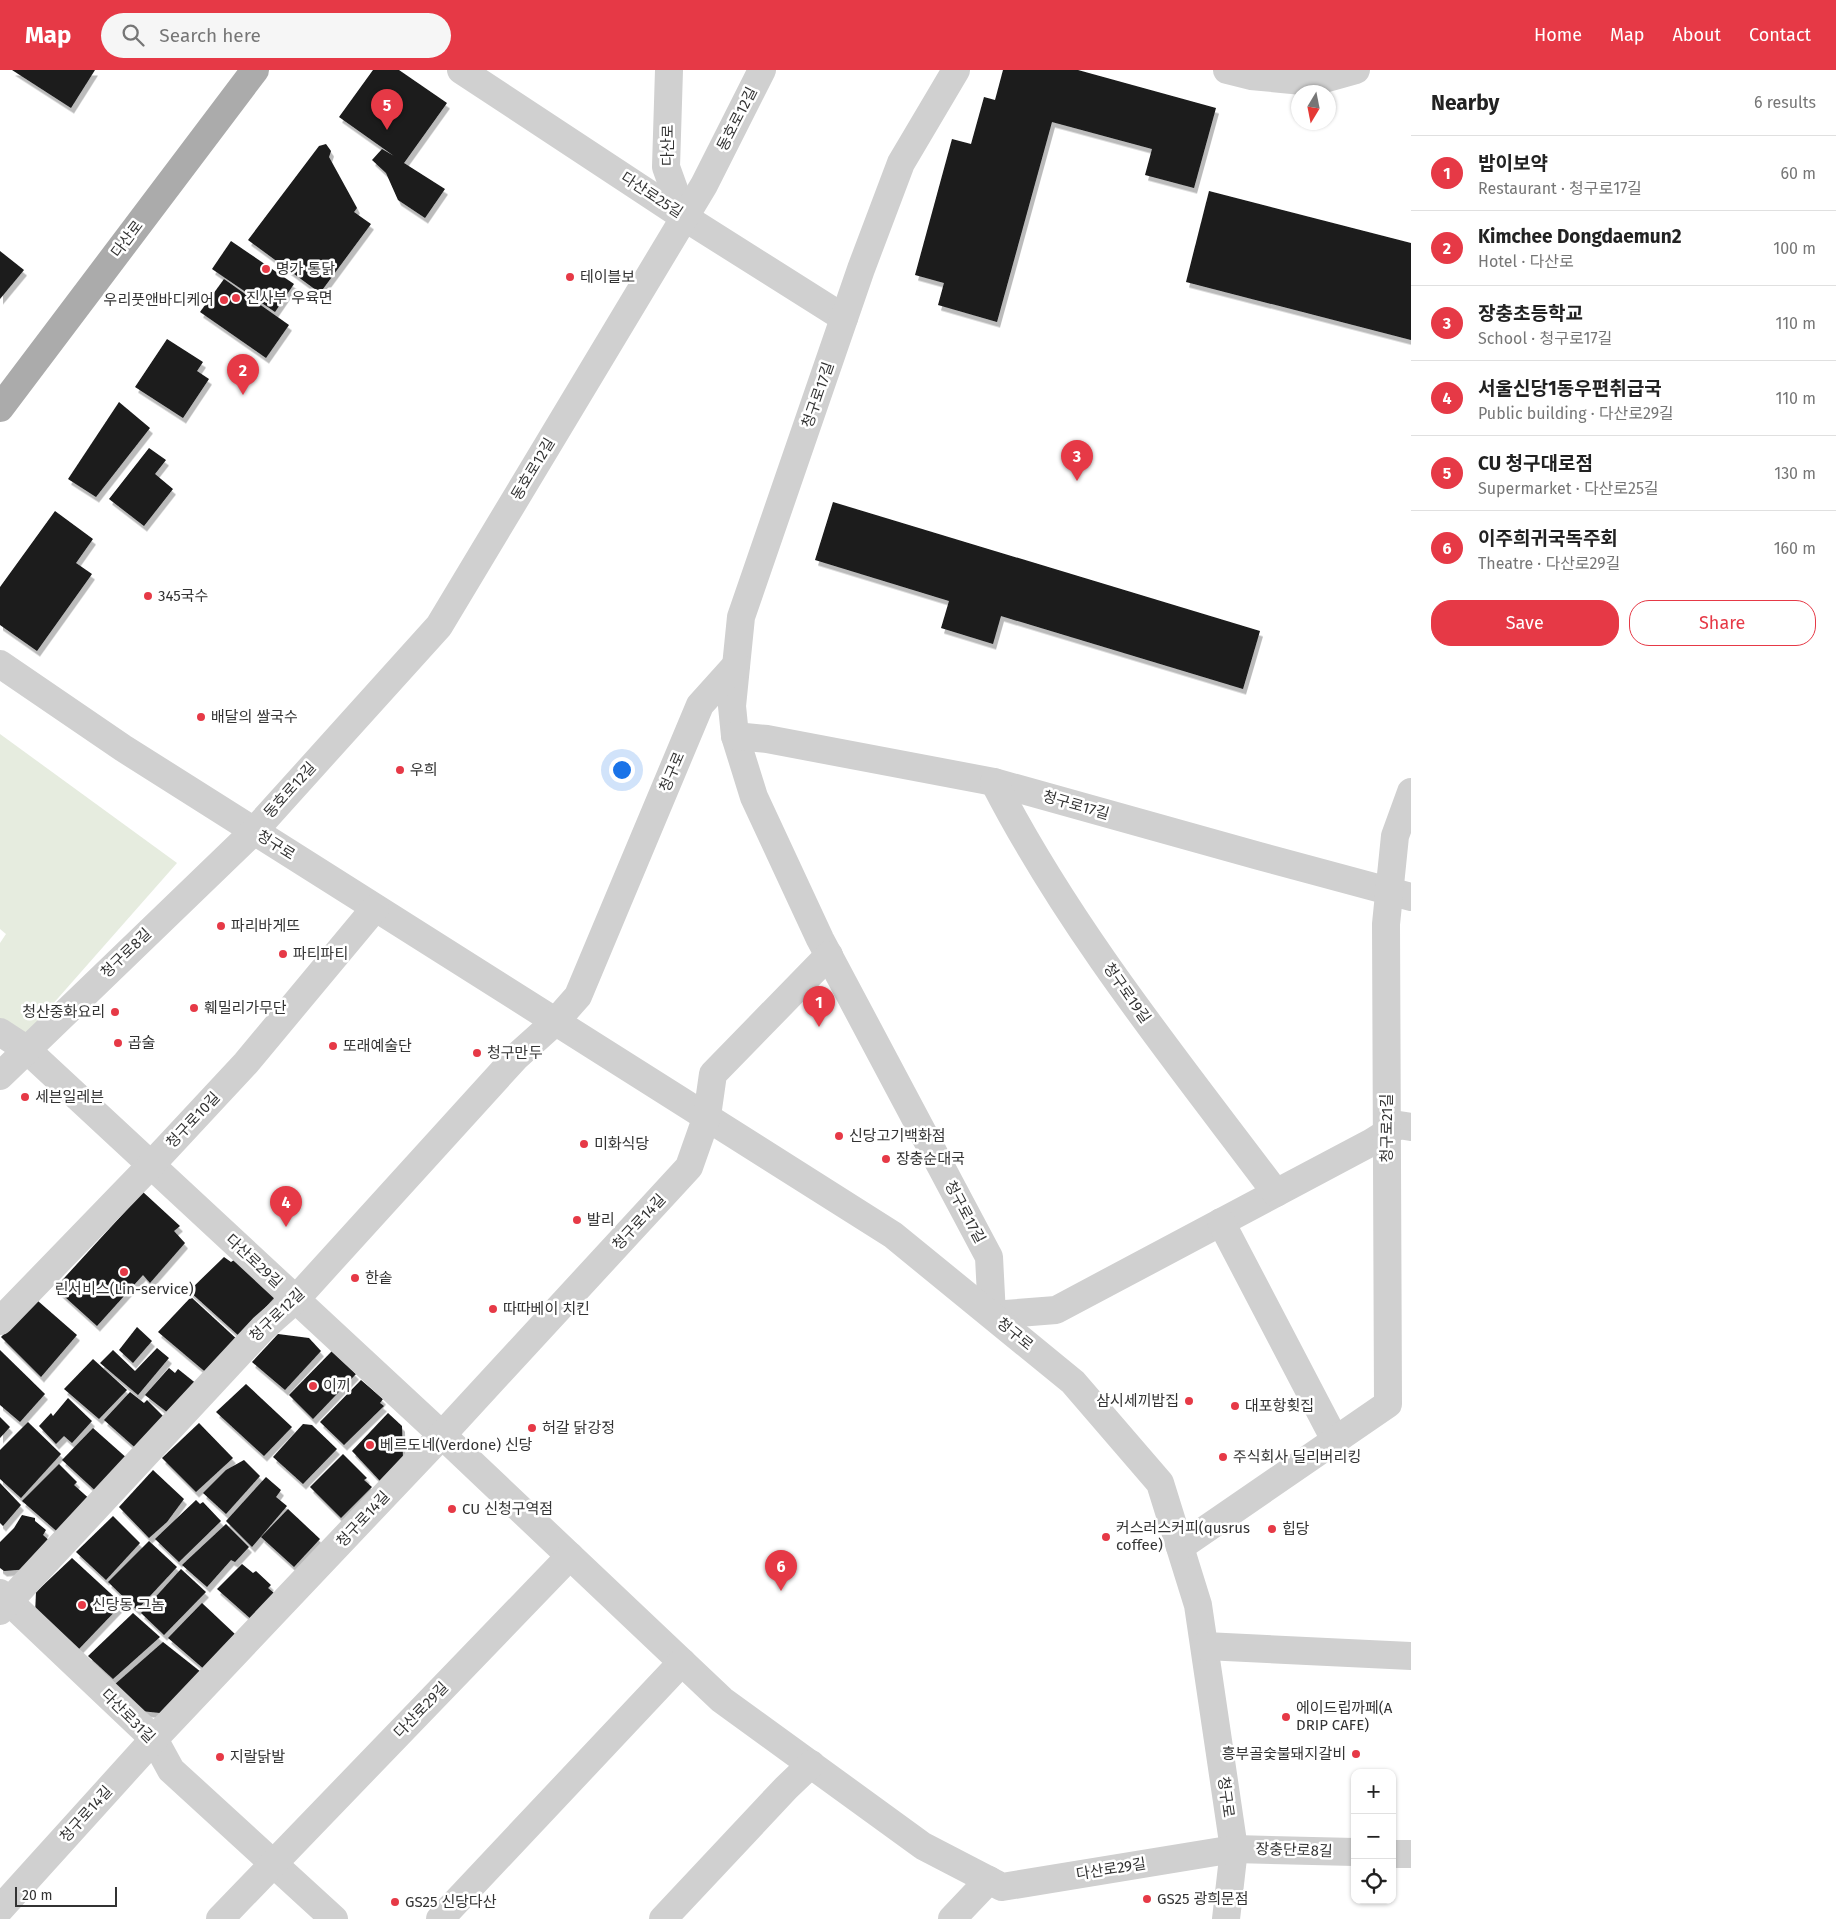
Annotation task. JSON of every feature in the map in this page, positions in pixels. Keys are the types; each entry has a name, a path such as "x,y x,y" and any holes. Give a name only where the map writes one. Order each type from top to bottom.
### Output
{"main road":[{"name":"다산로","path":"0,408 255,70"}],"street":[{"name":"다산로25길","path":"461,70 684,217 844,318"},
{"name":"다산로","path":"669,70 666,167 684,217"},
{"name":"동호로12길","path":"254,831 438,626 704,185 762,70"},
{"name":"청구로17길","path":"956,70 901,163 844,318 741,618 732,706 736,736 754,798 829,956 989,1257 992,1316"},
{"path":"1227,70 1250,76 1313,82 1356,70"},
{"name":"청구로","path":"0,664 123,748 893,1235 1073,1382 1160,1483 1198,1605 1234,1849 1226,1919"},
{"name":"청구로","path":"556,1021 578,996 700,705 736,665"},
{"name":"청구로17길","path":"736,736 768,739 994,782 1400,894"},
{"name":"청구로19길","path":"994,782 1019,830 1073,916 1148,1023 1276,1193"},
{"name":"청구로21길","path":"1180,1547 1388,1404 1399,1130 1386,924 1400,894 1395,836 1411,792"},
{"name":"청구로8길","path":"0,1076 254,831"},
{"name":"청구로10길","path":"0,1321 151,1165 246,1063 375,908"},
{"path":"706,1116 713,1074 829,956"},
{"name":"청구로12길","path":"3,1601 263,1328 296,1299 516,1057 556,1021"},
{"name":"다산로29길","path":"0,1032 26,1049 442,1435 722,1700 923,1846 1002,1887 1234,1849"},
{"name":"청구로14길","path":"0,1909 154,1739 442,1435 689,1167 706,1116"},
{"path":"992,1316 1056,1310 1372,1142 1399,1130"},
{"path":"1221,1222 1335,1440"},
{"name":"다산로29길","path":"273,1863 570,1556"},
{"name":"다산로31길","path":"3,1601 154,1739 171,1770 334,1919"},
{"path":"1204,1646 1411,1656"},
{"path":"440,1919 682,1662"},
{"path":"663,1919 810,1764"},
{"name":"장충단로8길","path":"1234,1849 1351,1852"},
{"path":"1396,1854 1411,1854"},
{"path":"220,1919 273,1863"},
{"path":"952,1919 989,1880"}],"shaded area":[{"path":"0,734 177,863 22,1039 0,1024 0,943 6,934 0,929"}],"building":[{"path":"12,70 95,70 71,108"},
{"path":"373,70 399,70 447,103 404,163 445,189 425,218 398,200 386,173 372,160 382,149 394,156 339,117"},
{"path":"1003,70 1078,70 1216,108 1194,188 1145,175 1152,149 1052,122 997,322 938,305 944,283 915,275 952,139 971,144 984,97 995,100"},
{"path":"326,144 331,151 329,157 357,208 354,212 371,224 320,293 248,240 319,146"},
{"path":"1209,191 1411,243 1411,340 1186,282"},
{"path":"231,241 294,284 275,312 212,269"},
{"path":"0,251 24,270 0,299"},
{"path":"224,279 289,325 266,358 200,312"},
{"path":"167,339 203,362 197,371 209,379 183,418 135,387"},
{"path":"119,402 150,428 96,497 68,479"},
{"path":"149,448 166,460 155,474 173,489 144,526 109,499"},
{"path":"833,502 1260,631 1243,689 1001,616 993,644 941,628 949,601 815,560"},
{"path":"55,511 93,539 76,563 92,574 37,651 0,625 0,587"},
{"path":"143,1192 180,1226 174,1231 185,1243 150,1283 143,1275 97,1326 55,1288"},
{"path":"224,1257 231,1262 237,1258 275,1297 239,1336 189,1291"},
{"path":"191,1297 240,1342 209,1375 158,1332"},
{"path":"38,1301 77,1335 41,1377 1,1337"},
{"path":"137,1327 152,1341 133,1363 119,1350"},
{"path":"278,1334 309,1338 321,1351 285,1390 252,1362"},
{"path":"157,1348 169,1358 138,1395 100,1363 113,1350 135,1371"},
{"path":"0,1350 45,1394 20,1422 0,1405"},
{"path":"332,1351 356,1374 313,1419 289,1395"},
{"path":"93,1359 127,1390 99,1419 64,1389"},
{"path":"169,1368 175,1373 178,1369 198,1385 172,1416 145,1395"},
{"path":"361,1380 383,1399 380,1403 384,1406 344,1445 320,1422"},
{"path":"246,1384 292,1427 264,1456 216,1412"},
{"path":"130,1392 144,1403 147,1400 167,1420 140,1452 104,1420"},
{"path":"68,1398 92,1421 72,1443 64,1436 56,1444 39,1426 51,1413 53,1416"},
{"path":"388,1413 402,1426 403,1460 380,1481 352,1451"},
{"path":"0,1417 10,1427 0,1438"},
{"path":"28,1422 61,1454 21,1498 0,1479 0,1450"},
{"path":"199,1423 233,1458 196,1492 162,1458"},
{"path":"303,1424 312,1425 337,1449 303,1484 273,1457"},
{"path":"93,1428 129,1460 100,1495 62,1460"},
{"path":"343,1454 367,1478 364,1480 372,1487 341,1518 310,1487"},
{"path":"244,1460 260,1476 226,1514 203,1493 226,1470"},
{"path":"59,1464 77,1482 74,1485 93,1502 61,1535 22,1501"},
{"path":"153,1470 184,1499 167,1522 149,1538 119,1507"},
{"path":"266,1477 281,1490 276,1497 287,1506 252,1547 226,1521"},
{"path":"0,1483 21,1505 3,1526 0,1523"},
{"path":"196,1500 200,1504 203,1502 221,1521 179,1562 155,1539"},
{"path":"288,1509 320,1539 294,1567 261,1537"},
{"path":"22,1515 35,1518 35,1521 46,1530 43,1535 53,1544 30,1569 4,1571 0,1568 0,1542 14,1528"},
{"path":"113,1516 140,1543 106,1580 76,1552"},
{"path":"226,1524 249,1547 235,1562 231,1560 207,1587 182,1565"},
{"path":"149,1541 177,1567 137,1610 108,1582"},
{"path":"72,1558 122,1604 78,1650 35,1615 36,1592"},
{"path":"242,1564 253,1573 256,1571 271,1585 268,1588 274,1593 252,1620 217,1589"},
{"path":"181,1569 206,1592 164,1635 141,1613"},
{"path":"202,1603 236,1635 205,1670 168,1638"},
{"path":"133,1613 160,1637 113,1679 88,1656"},
{"path":"163,1642 201,1672 160,1713 141,1711 114,1685"}],"place":[{"name":"CU 청구대로점","path":"387,130"},
{"name":"명가 통닭","path":"266,269"},
{"name":"테이블보","path":"570,277"},
{"name":"진사부 우육면","path":"236,298"},
{"name":"우리풋앤바디케어","path":"224,300"},
{"name":"Kimchee Dongdaemun2","path":"243,395"},
{"name":"장충초등학교","path":"1077,481"},
{"name":"345국수","path":"148,596"},
{"name":"배달의 쌀국수","path":"201,717"},
{"name":"우희","path":"400,770"},
{"name":"파리바게뜨","path":"221,926"},
{"name":"파티파티","path":"283,954"},
{"name":"훼밀리가무단","path":"194,1008"},
{"name":"청산중화요리","path":"115,1012"},
{"name":"밥이보약","path":"819,1027"},
{"name":"곱술","path":"118,1043"},
{"name":"또래예술단","path":"333,1046"},
{"name":"청구만두","path":"477,1053"},
{"name":"세븐일레븐","path":"25,1097"},
{"name":"신당고기백화점","path":"839,1136"},
{"name":"미화식당","path":"584,1144"},
{"name":"장충순대국","path":"886,1159"},
{"name":"발리","path":"577,1220"},
{"name":"서울신당1동우편취급국","path":"286,1227"},
{"name":"린서비스(Lin-service)","path":"124,1272"},
{"name":"한솥","path":"355,1278"},
{"name":"따따베이 치킨","path":"493,1309"},
{"name":"이끼","path":"313,1386"},
{"name":"삼시세끼밥집","path":"1189,1401"},
{"name":"대포항횟집","path":"1235,1406"},
{"name":"허갈 닭강정","path":"532,1428"},
{"name":"베르도네(Verdone) 신당","path":"370,1445"},
{"name":"주식회사 딜리버리킹","path":"1223,1457"},
{"name":"CU 신청구역점","path":"452,1509"},
{"name":"힙당","path":"1272,1529"},
{"name":"커스러스커피(qusrus coffee)","path":"1106,1537"},
{"name":"이주희귀국독주회","path":"781,1591"},
{"name":"신당동 그놈","path":"82,1605"},
{"name":"에이드립까페(A DRIP CAFE)","path":"1286,1717"},
{"name":"흥부골숯불돼지갈비","path":"1356,1754"},
{"name":"지랄닭발","path":"220,1757"},
{"name":"GS25 광희문점","path":"1147,1899"},
{"name":"GS25 신당다산","path":"395,1902"}]}
